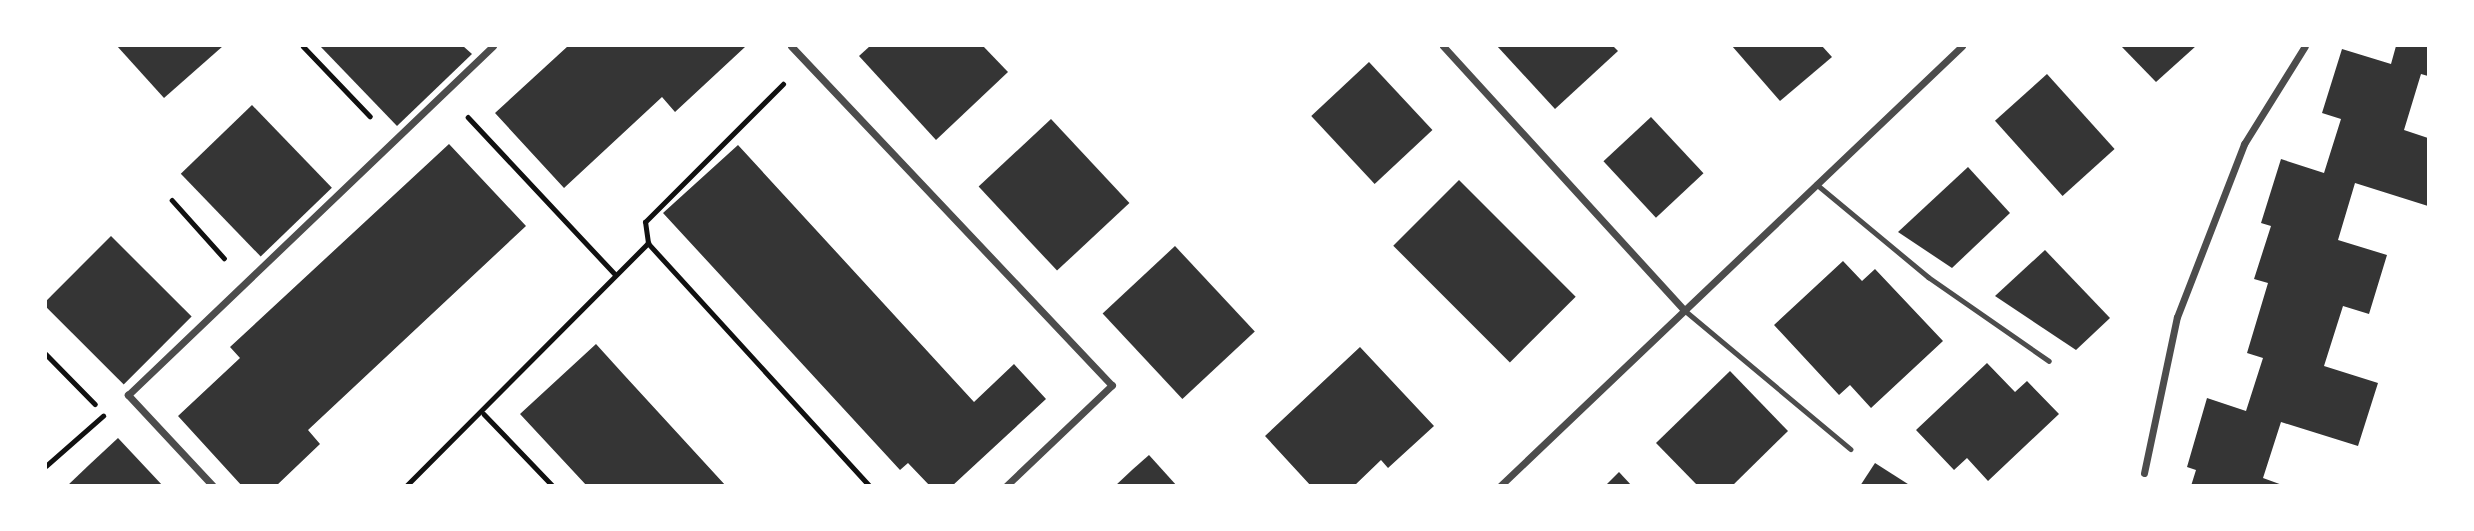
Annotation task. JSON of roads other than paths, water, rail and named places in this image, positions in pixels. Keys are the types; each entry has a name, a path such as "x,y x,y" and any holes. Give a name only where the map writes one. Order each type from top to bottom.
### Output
{"street":[{"path":"213,485 128,395 443,90 493,46"},
{"path":"791,46 1112,385 1006,485"},
{"path":"1443,46 1685,310"},
{"path":"1500,485 1962,46"},
{"path":"2144,473 2177,317 2244,144 2305,46"}],"lane":[{"path":"1816,184 1928,277 2049,361"},
{"path":"1685,310 1850,449"}]}
